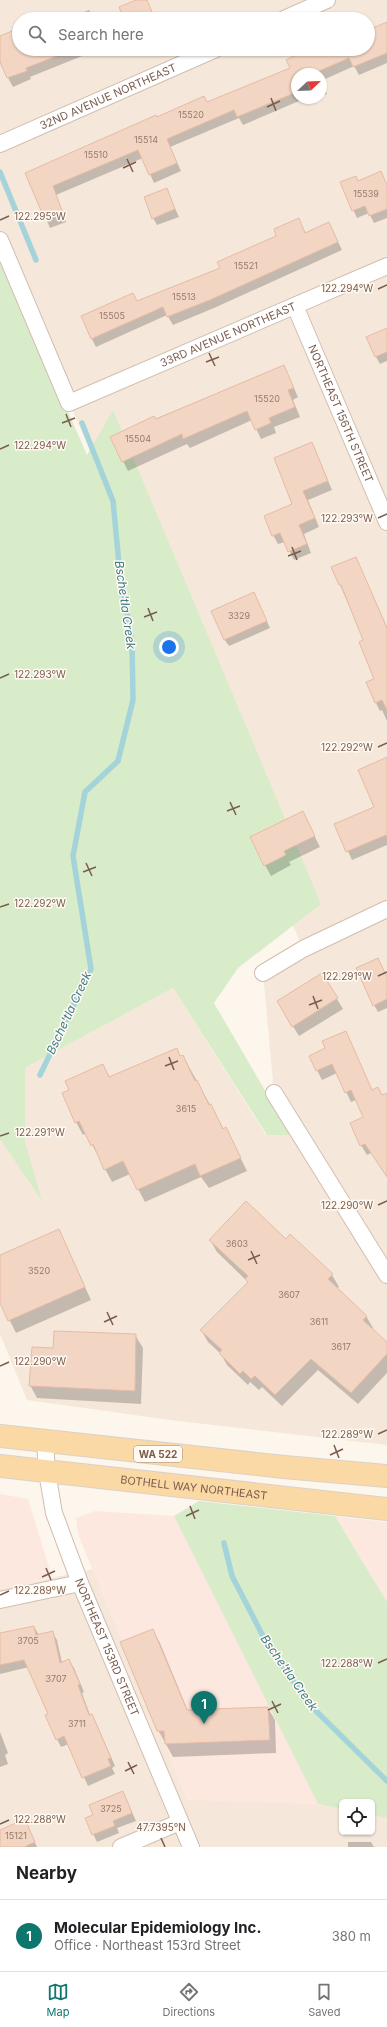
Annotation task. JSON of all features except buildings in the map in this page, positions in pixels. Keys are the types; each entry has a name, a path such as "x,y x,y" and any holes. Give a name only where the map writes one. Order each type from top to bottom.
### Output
{"main road":[{"name":"WA 522","path":"0,1436 387,1476"},
{"name":"BOTHELL WAY NORTHEAST","path":"0,1466 387,1509"}],"street":[{"path":"300,12 327,0"},
{"name":"32ND AVENUE NORTHEAST","path":"0,144 200,56"},
{"name":"33RD AVENUE NORTHEAST","path":"0,240 69,403 387,266"},
{"name":"NORTHEAST 156TH STREET","path":"295,306 387,522"},
{"path":"263,972 303,949 387,909"},
{"path":"274,1093 387,1275"},
{"name":"NORTHEAST 153RD STREET","path":"45,1441 47,1472 54,1513 80,1583 191,1847"},
{"path":"0,1600 80,1583"},
{"path":"121,1847 180,1822"}],"shaded area":[{"path":"0,0 387,0 387,1445 170,1420 27,1400 0,1334 0,1101 25,1090 25,1068 173,988 266,1135 274,1093 263,973 303,949 0,240"},
{"path":"0,1494 28,1499 52,1577 0,1589"},
{"path":"95,1511 174,1516 280,1713 318,1804 187,1800 78,1534 76,1518"},
{"path":"335,1516 387,1522 387,1602"},
{"path":"93,1569 187,1799 318,1804 339,1808 339,1835 375,1835 375,1816 387,1818 387,1847 0,1847 0,1589"}],"green space":[{"path":"0,256 87,455 113,410 321,904 238,968 214,1003 291,1135 267,1135 173,988 25,1068 25,1142 42,1201 0,1139"},
{"path":"199,1501 335,1516 387,1602 387,1818 375,1816 375,1799 339,1799 339,1808 318,1804 174,1516"}],"waterway":[{"path":"0,172 36,260"},
{"name":"Bsche'tla Creek","path":"40,1075 91,969 73,856 85,792 118,761 133,700 132,643 119,564 113,501 82,423"},
{"name":"Bsche'tla Creek","path":"224,1543 232,1576 265,1640 309,1704 387,1781"}],"place":[{"name":"Molecular Epidemiology Inc.","path":"204,1724"}]}
